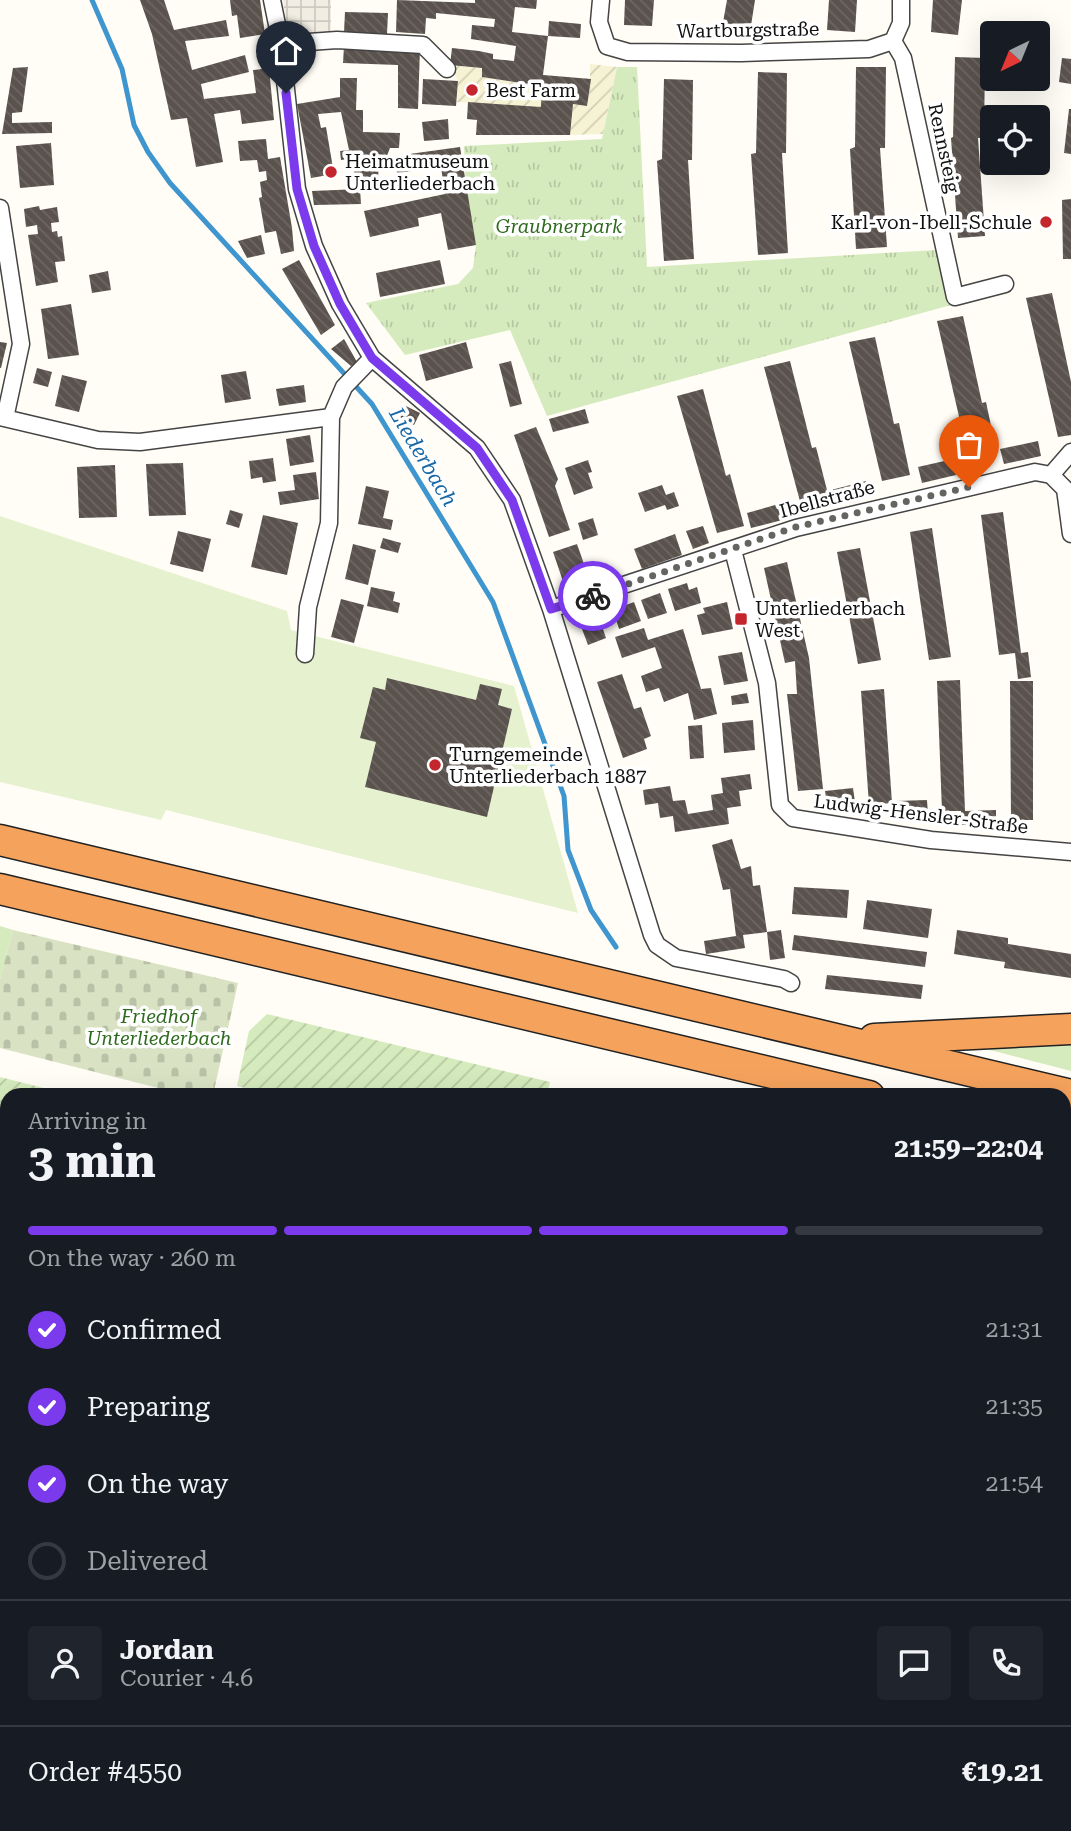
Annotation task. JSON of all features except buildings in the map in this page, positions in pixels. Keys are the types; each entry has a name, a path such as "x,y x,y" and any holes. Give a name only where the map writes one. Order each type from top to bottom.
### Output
{"highway":[{"path":"0,840 1038,1088"},
{"path":"0,889 835,1088"},
{"path":"839,1040 1071,1029"}],"street":[{"path":"272,0 281,44 297,189 314,246 340,304 372,358 477,448 512,500 551,609 645,915 657,945 676,958 784,979 792,983"},
{"name":"Wartburgstraße","path":"601,0 599,22 607,46 628,52 741,53 869,49 893,41"},
{"path":"893,41 901,23 901,0"},
{"path":"281,44 337,40 424,45 447,69"},
{"name":"Rennsteig","path":"893,41 903,58 955,297 1005,284"},
{"path":"0,208 21,344 3,417 98,440 140,442 331,417"},
{"path":"305,654 308,607 329,523 331,417 344,387 372,358"},
{"path":"1071,452 1051,475 1065,489 1071,534"},
{"name":"Ibellstraße","path":"551,609 796,527 895,502 1035,472 1051,475"},
{"name":"Ludwig-Hensler-Straße","path":"733,550 767,683 780,805 793,818 931,840 1071,852"}],"shaded area":[{"path":"283,0 331,0 331,34 288,38"},
{"path":"590,64 617,67 603,134 570,135 540,107 457,102 458,81 450,65 482,68 482,77 542,86 543,75 590,79"}],"green space":[{"name":"Graubnerpark","path":"617,67 637,67 647,267 936,250 951,305 547,416 510,330 405,355 366,303 458,284 473,268 476,245 466,190 464,146 602,139"},
{"path":"0,516 287,611 291,630 514,686 578,913 166,810 161,820 0,782"},
{"path":"0,926 13,930 0,979"},
{"name":"Friedhof Unterliederbach","path":"13,930 238,983 215,1088 158,1088 0,1048 0,979"},
{"path":"267,1014 550,1082 549,1088 245,1088 237,1086 249,1031"},
{"path":"1071,1040 1071,1071 971,1045"},
{"path":"0,1077 43,1088 0,1088"}],"waterway":[{"name":"Liederbach","path":"92,0 122,69 134,125 148,152 170,183 372,404 493,602 564,796 568,850 591,910 616,947"}],"way so far":[{"path":"593,596 796,527 969,487"}],"place":[{"name":"Best Farm","path":"472,90"},
{"name":"Heimatmuseum Unterliederbach","path":"331,172"},
{"name":"Karl-von-Ibell-Schule","path":"1046,222"},
{"name":"Unterliederbach West","path":"741,619"},
{"name":"Turngemeinde Unterliederbach 1887","path":"435,765"}],"route":[{"path":"286,93 297,189 314,246 340,304 372,358 429,410 477,448 512,500 551,609 593,596"}]}
